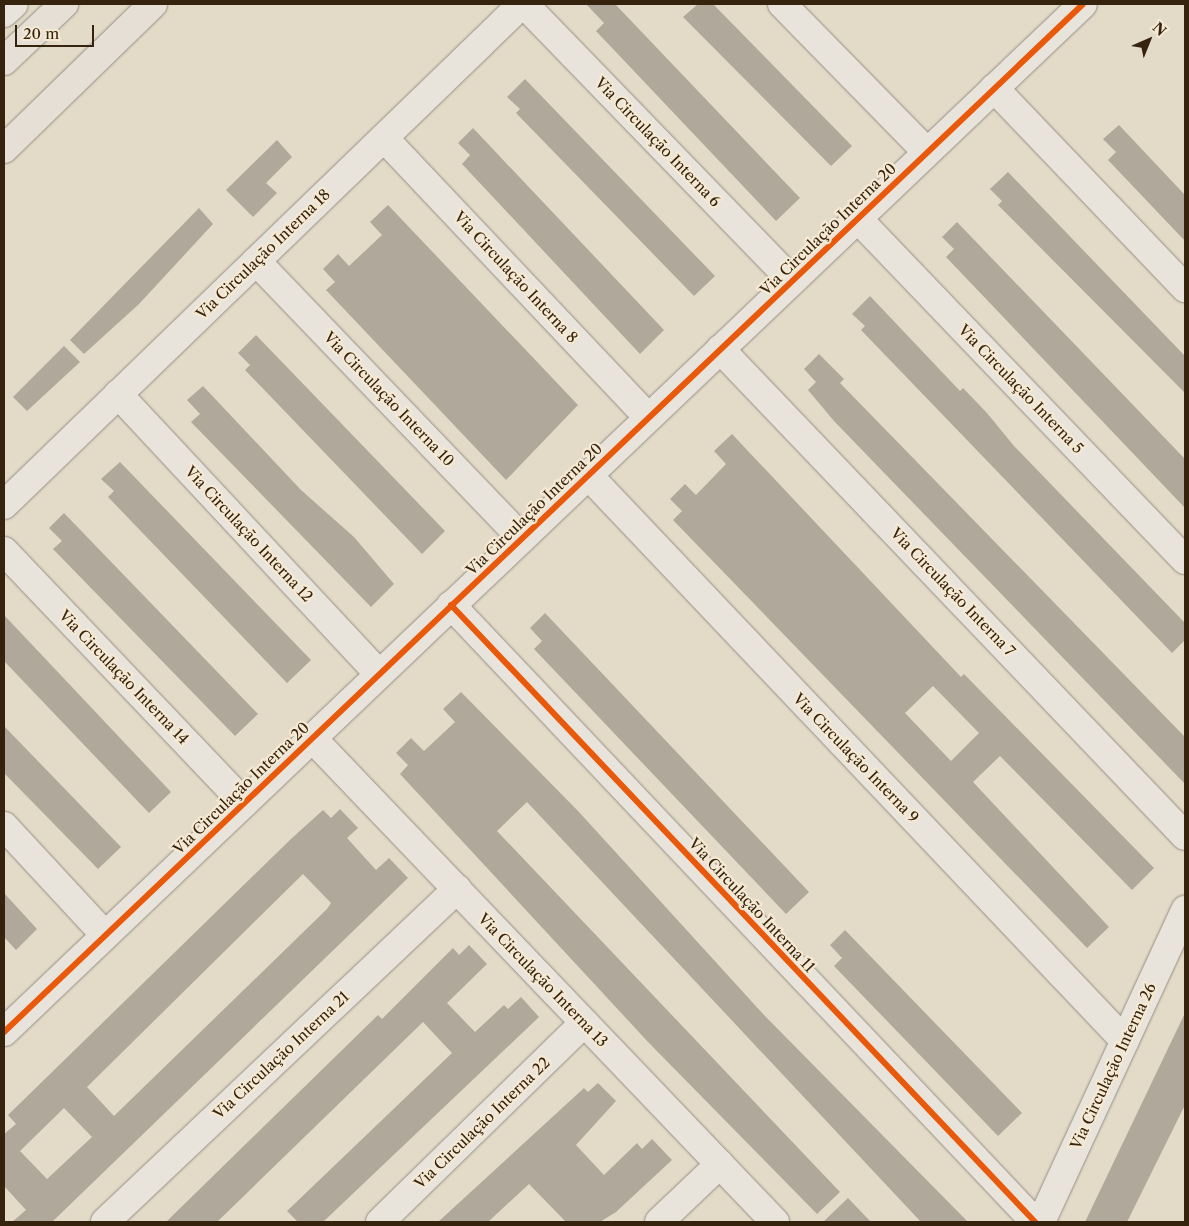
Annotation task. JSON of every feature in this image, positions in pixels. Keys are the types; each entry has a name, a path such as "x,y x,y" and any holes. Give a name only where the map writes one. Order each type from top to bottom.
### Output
{"main road":[{"path":"4,61 64,4"},
{"path":"4,150 153,4"}],"street":[{"path":"4,14 14,4"},
{"name":"Via Circulação Interna 18","path":"4,505 523,4"},
{"name":"Via Circulação Interna 6","path":"523,4 792,280"},
{"name":"Via Circulação Interna 20","path":"4,1032 1083,4"},
{"path":"785,5 927,152"},
{"path":"994,88 1185,288"},
{"name":"Via Circulação Interna 8","path":"384,138 648,417"},
{"name":"Via Circulação Interna 5","path":"857,218 1185,560"},
{"name":"Via Circulação Interna 10","path":"256,261 522,538"},
{"name":"Via Circulação Interna 7","path":"720,349 1185,836"},
{"name":"Via Circulação Interna 12","path":"118,394 379,674"},
{"name":"Via Circulação Interna 9","path":"588,475 1125,1041"},
{"name":"Via Circulação Interna 14","path":"4,551 244,802"},
{"name":"Via Circulação Interna 11","path":"451,606 1035,1222"},
{"name":"Via Circulação Interna 13","path":"312,738 774,1222"},
{"path":"4,826 105,935"},
{"name":"Via Circulação Interna 21","path":"105,1222 456,889"},
{"name":"Via Circulação Interna 26","path":"1041,1222 1185,910"},
{"name":"Via Circulação Interna 22","path":"380,1222 584,1023"},
{"path":"659,1222 720,1164"}],"building":[{"path":"586,4 615,4 800,198 776,221 596,31 604,23"},
{"path":"698,4 713,4 852,146 831,166 683,17"},
{"path":"525,79 715,276 694,296 516,113 520,109 507,97"},
{"path":"1119,125 1185,195 1185,241 1108,160 1116,152 1103,139"},
{"path":"473,128 664,330 640,354 462,164 470,155 458,143"},
{"path":"277,140 292,157 266,183 277,193 253,217 226,190"},
{"path":"1008,172 1185,356 1185,393 998,205 1002,201 990,189"},
{"path":"388,205 578,405 506,480 326,290 335,282 323,269 338,254 349,266 382,235 370,222"},
{"path":"199,208 213,224 139,304 84,354 70,340"},
{"path":"957,222 1185,459 1185,508 946,257 954,249 942,237"},
{"path":"870,296 960,391 963,388 987,413 1014,446 1185,623 1185,640 1172,653 861,330 865,326 852,314"},
{"path":"256,335 445,531 422,554 245,370 250,365 238,353"},
{"path":"64,346 80,362 27,411 13,397"},
{"path":"819,354 844,379 840,383 1185,737 1185,784 834,421 808,390 816,382 804,369"},
{"path":"203,386 301,490 354,537 394,584 371,607 191,422 200,414 187,400"},
{"path":"732,434 961,677 964,674 1154,868 1132,890 1000,756 973,782 1109,927 1087,948 673,520 682,511 670,499 685,484 696,495 726,464 714,451","holes":["933,686 979,733 951,761 905,713"]},
{"path":"120,462 311,660 287,683 108,497 114,491 101,479"},
{"path":"64,513 258,714 235,736 53,549 62,541 49,528"},
{"path":"545,613 809,892 786,914 534,649 542,641 530,628"},
{"path":"4,615 171,792 149,813 4,661"},
{"path":"461,692 579,812 764,1015 968,1222 921,1222 527,802 497,831 840,1192 817,1214 649,1043 400,774 408,765 396,753 411,738 424,751 455,722 443,709"},
{"path":"4,726 121,847 98,869 4,773"},
{"path":"340,809 358,828 347,838 376,870 389,858 408,878 52,1222 12,1222 26,1210 4,1186 4,1134 16,1124 8,1115 292,838 323,810 331,818","holes":["303,874 331,903 327,909 114,1116 87,1087","64,1108 92,1137 47,1179 20,1151"]},
{"path":"4,893 37,929 16,950 4,937"},
{"path":"845,930 1022,1113 998,1136 834,966 842,958 830,945"},
{"path":"469,945 487,964 447,1003 475,1032 504,1005 508,1009 521,997 539,1017 323,1222 298,1222 287,1211 452,1053 423,1022 217,1222 166,1222 378,1015 382,1019 453,948 459,955"},
{"path":"1185,1013 1185,1105 1127,1222 1085,1222"},
{"path":"598,1083 616,1101 576,1145 604,1175 637,1143 642,1149 652,1139 672,1160 616,1212 600,1222 566,1222 529,1184 488,1222 438,1222 584,1088 588,1092"},
{"path":"848,1198 871,1222 823,1222"}],"cycle path":[{"path":"4,1032 1083,4"},
{"path":"451,605 1035,1222"}]}
